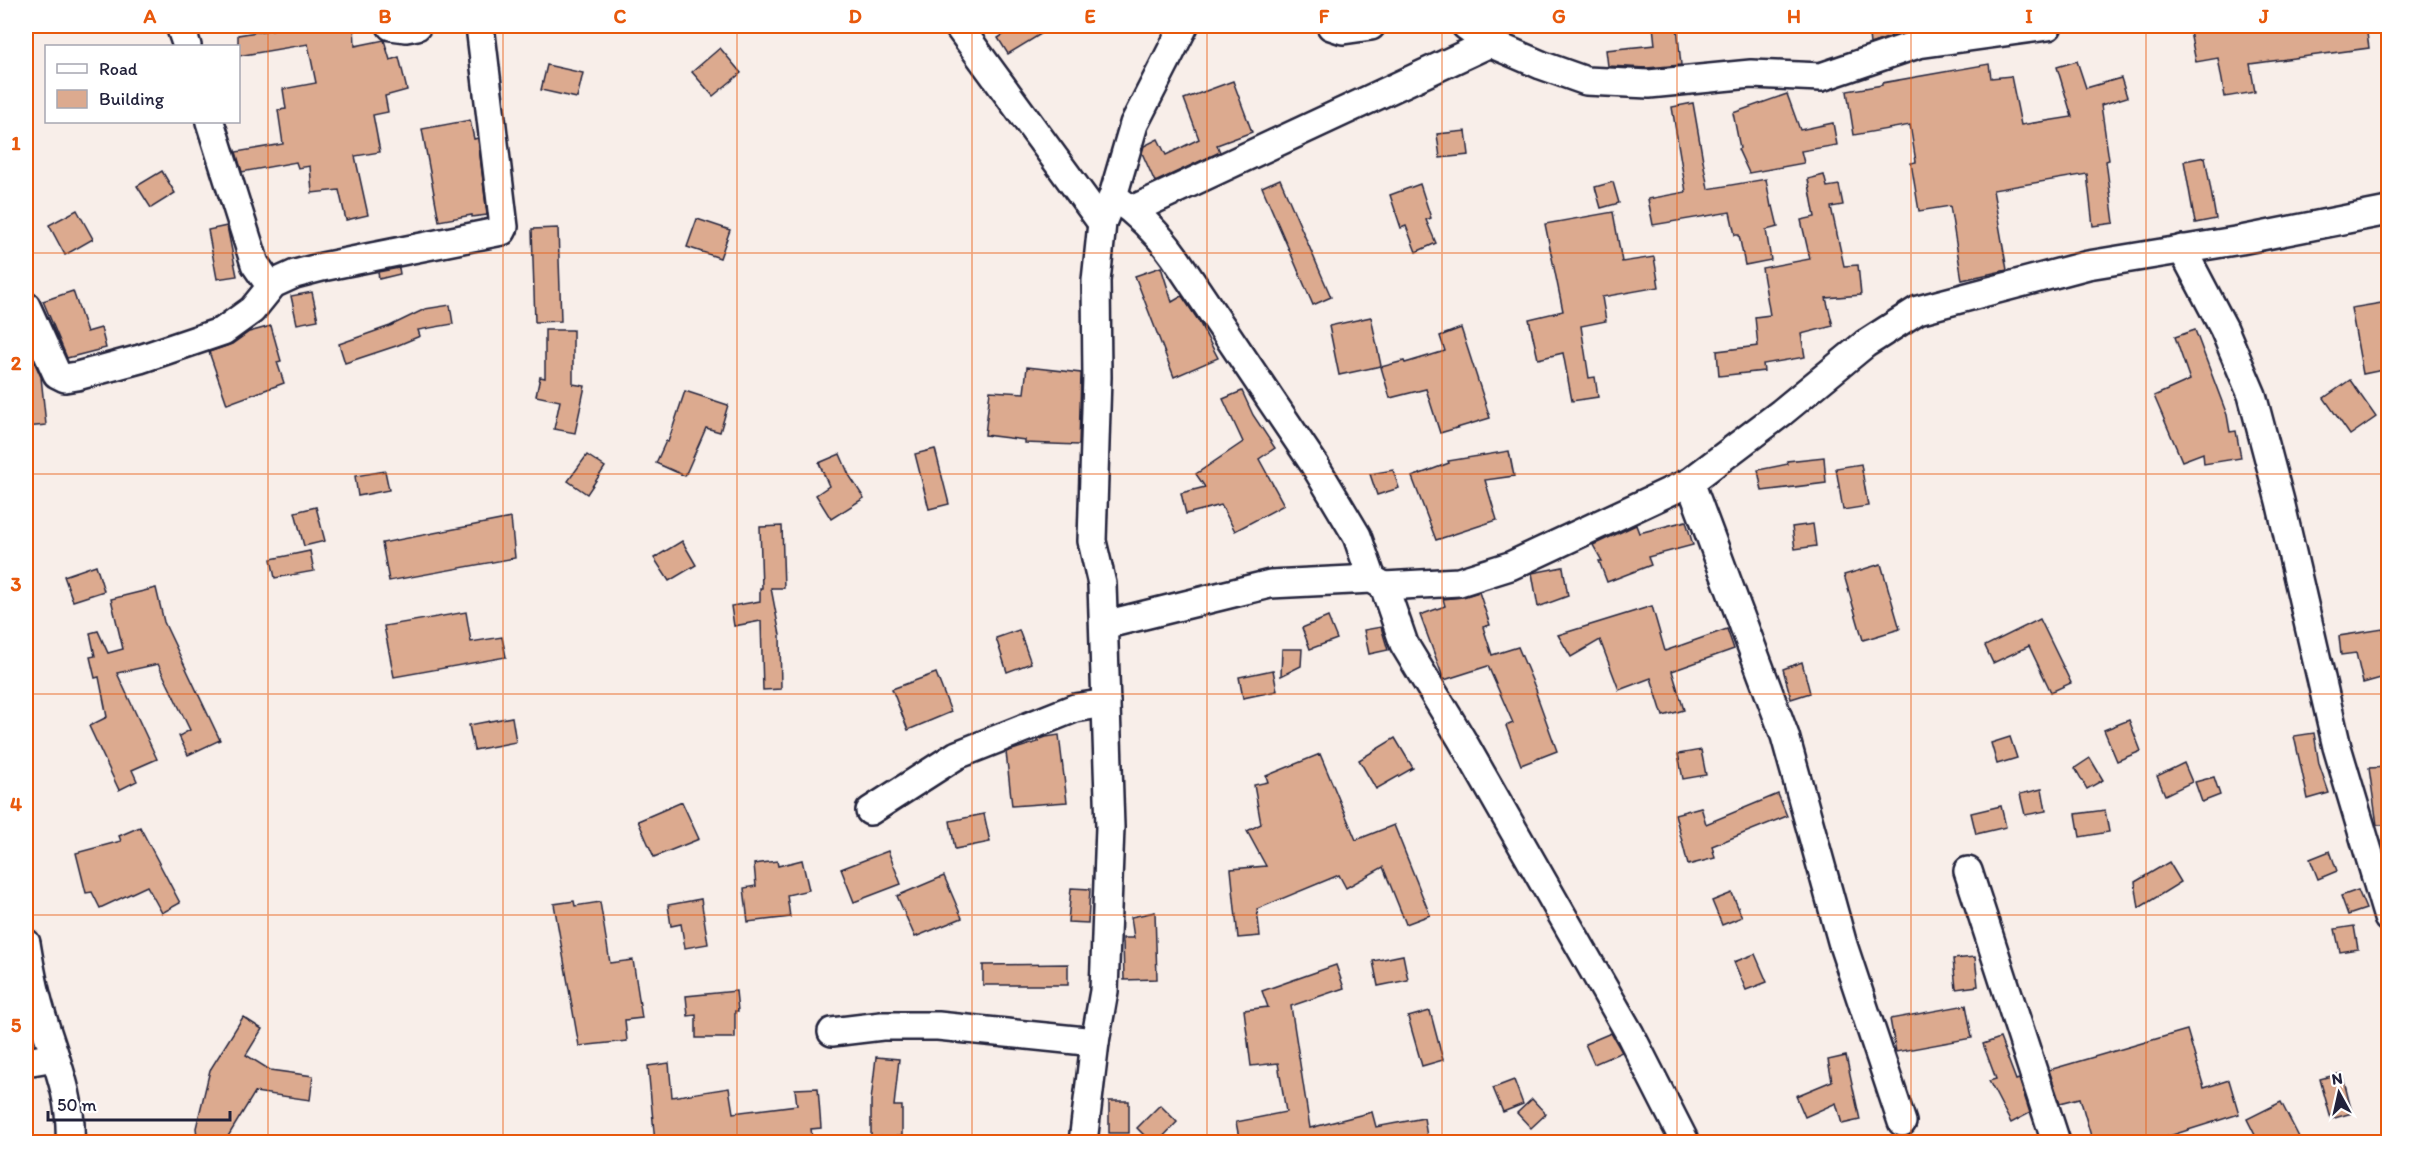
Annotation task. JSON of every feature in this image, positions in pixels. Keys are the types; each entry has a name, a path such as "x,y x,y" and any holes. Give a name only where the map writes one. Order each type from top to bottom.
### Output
{"street":[{"path":"180,26 187,45"},
{"path":"392,26 406,28 417,26"},
{"path":"26,306 57,374 65,378 140,359 223,331 252,310 273,284 295,274 502,231 504,227 480,26"},
{"path":"958,26 1102,223"},
{"path":"1123,203 1134,124 1184,26"},
{"path":"1331,26 1343,30 1371,26"},
{"path":"1466,26 1490,43 1586,81 1648,84 1751,74 1821,77 1917,35 2048,26"},
{"path":"1083,1143 1095,1042 1104,991 1110,827 1102,584 1092,541 1097,377 1096,281 1102,223 1123,203 1490,43"},
{"path":"210,123 255,264 269,284 273,284"},
{"path":"1123,203 1159,236 1174,256 1314,464 1357,536 1404,644 1462,740 1630,1034 1685,1143"},
{"path":"1104,625 1270,584 1459,582 1510,566 1690,482 1781,413 1865,344 1918,310 2088,265 2388,211"},
{"path":"2182,249 2224,329 2252,395 2280,501 2337,747 2388,918"},
{"path":"1690,482 1785,736 1843,945 1902,1122"},
{"path":"870,811 957,755 1075,708 1106,703"},
{"path":"1968,871 2056,1143"},
{"path":"26,942 36,998 68,1097 71,1121 70,1143"},
{"path":"832,1032 882,1026 938,1026 1095,1042"},
{"path":"26,1062 55,1057"}],"building":[{"path":"295,26 354,26 355,46 384,40 390,60 399,57 407,90 385,96 388,112 373,115 380,152 355,156 368,215 346,220 339,190 312,193 310,166 298,168 296,162 242,172 236,152 283,144 278,110 286,109 283,89 316,83 308,44 240,56 238,35"},
{"path":"1017,26 1054,26 1008,54 998,38"},
{"path":"1653,26 1677,26 1681,65 1647,68 1608,66 1606,50 1655,45"},
{"path":"1868,26 1890,26 1891,37 1870,44"},
{"path":"2221,26 2324,26 2325,31 2366,26 2369,48 2250,64 2255,92 2225,97 2218,58 2196,62 2190,32"},
{"path":"720,48 741,73 713,96 692,72"},
{"path":"2077,61 2086,88 2121,78 2127,97 2101,105 2109,160 2106,161 2114,223 2093,226 2087,174 1993,190 2007,270 1962,280 1950,206 1919,211 1911,163 1916,162 1910,125 1854,135 1847,91 1989,64 1991,78 2011,76 2021,125 2072,117 2057,67"},
{"path":"547,65 583,73 577,98 541,90"},
{"path":"1233,81 1252,132 1217,145 1220,152 1155,182 1142,153 1144,146 1158,139 1166,155 1199,139 1184,99"},
{"path":"1787,94 1800,130 1833,123 1837,145 1801,151 1804,163 1749,173 1738,149 1740,148 1733,113"},
{"path":"1693,103 1708,189 1766,179 1771,207 1773,206 1778,227 1766,230 1771,260 1745,265 1739,235 1735,235 1730,212 1653,225 1648,199 1686,192 1672,107"},
{"path":"470,120 474,139 478,138 487,215 472,217 472,215 439,221 422,129"},
{"path":"1466,131 1469,155 1440,158 1437,134"},
{"path":"2205,157 2216,219 2195,223 2184,161"},
{"path":"162,171 175,193 151,208 137,186"},
{"path":"1824,175 1827,187 1839,185 1843,205 1831,207 1844,266 1858,265 1861,295 1826,298 1833,326 1801,334 1805,357 1763,364 1764,371 1719,376 1717,351 1758,346 1755,317 1770,315 1762,268 1810,259 1801,220 1815,217 1808,179"},
{"path":"1280,179 1331,297 1313,305 1262,187"},
{"path":"1613,182 1619,203 1601,208 1595,187"},
{"path":"1420,184 1431,218 1426,220 1436,243 1416,252 1406,226 1401,228 1390,195"},
{"path":"77,210 93,239 65,255 49,225"},
{"path":"1613,212 1622,262 1654,257 1659,287 1602,297 1606,321 1581,326 1589,378 1595,377 1598,397 1572,401 1563,353 1538,359 1529,319 1563,311 1545,224"},
{"path":"697,219 730,230 720,258 687,247"},
{"path":"227,226 237,276 217,279 208,230"},
{"path":"558,228 561,321 535,322 532,229"},
{"path":"1161,267 1172,302 1182,296 1218,358 1174,377 1135,276"},
{"path":"399,268 400,274 379,279 378,272"},
{"path":"73,291 87,332 101,328 106,348 67,358 43,301"},
{"path":"312,292 318,320 297,324 291,296"},
{"path":"2388,302 2388,369 2363,374 2351,308"},
{"path":"450,305 453,324 418,330 420,336 345,363 339,344 390,326 425,309"},
{"path":"1371,317 1381,366 1339,375 1329,326"},
{"path":"271,326 281,361 277,362 284,383 227,404 209,352 232,344 249,332"},
{"path":"1461,328 1490,418 1440,433 1426,389 1390,398 1381,367 1404,361 1405,363 1445,351 1440,336"},
{"path":"545,330 573,330 573,384 585,386 575,433 554,429 560,401 536,396 540,377 545,378"},
{"path":"2195,330 2227,415 2230,432 2236,431 2241,458 2204,464 2203,453 2182,461 2154,396 2190,380 2175,337"},
{"path":"26,343 41,377 46,425 26,427"},
{"path":"1027,367 1081,373 1079,445 1025,443 1025,440 985,435 990,391 1024,393"},
{"path":"2350,380 2376,417 2350,435 2324,398"},
{"path":"685,391 728,405 720,432 706,428 685,476 656,463 666,441 668,442"},
{"path":"1242,391 1253,415 1275,448 1259,459 1284,505 1235,531 1221,505 1186,514 1181,493 1205,487 1196,474 1243,442 1223,399"},
{"path":"935,449 949,504 929,509 915,454"},
{"path":"1509,451 1514,476 1485,480 1497,520 1436,540 1412,477 1449,463 1448,461"},
{"path":"840,454 849,475 864,498 831,519 816,495 829,486 819,463"},
{"path":"587,455 605,467 587,494 568,481"},
{"path":"1824,457 1826,483 1762,491 1758,470 1788,464 1787,461"},
{"path":"1861,464 1868,506 1843,510 1836,468"},
{"path":"1393,470 1399,488 1377,495 1370,474"},
{"path":"385,471 389,490 358,496 355,476"},
{"path":"316,507 325,541 304,546 295,512"},
{"path":"511,518 515,558 389,581 382,543"},
{"path":"1686,521 1693,545 1648,557 1651,565 1607,582 1599,561 1602,561 1593,545 1636,525 1639,533"},
{"path":"1813,524 1816,546 1795,549 1792,527"},
{"path":"782,526 784,588 771,588 780,635 781,689 763,690 761,621 734,626 731,606 760,601 760,588 762,588 760,527"},
{"path":"682,541 696,565 669,581 654,558"},
{"path":"310,551 314,571 275,578 271,559"},
{"path":"1881,564 1900,629 1863,640 1844,575"},
{"path":"96,565 104,591 73,601 64,576"},
{"path":"1563,567 1568,596 1538,607 1532,573"},
{"path":"156,588 164,622 220,740 188,755 179,736 190,730 158,664 117,673 157,759 132,770 137,781 119,790 89,726 107,717 99,677 95,678 90,657 95,656 90,633 98,631 108,653 123,649 111,599"},
{"path":"1479,592 1490,625 1483,627 1492,655 1518,647 1537,692 1557,751 1521,765 1506,726 1513,723 1488,666 1444,680 1420,615 1445,606 1443,599 1463,597"},
{"path":"1652,606 1665,651 1727,629 1734,649 1672,671 1684,710 1663,716 1651,678 1619,690 1600,640 1571,657 1558,635"},
{"path":"466,612 471,642 502,637 506,657 394,677 384,626"},
{"path":"1328,617 1337,639 1310,649 1302,628"},
{"path":"2040,619 2071,683 2051,692 2029,646 1993,663 1985,646"},
{"path":"1381,627 1388,650 1369,654 1364,630"},
{"path":"2383,629 2386,649 2388,649 2388,676 2363,683 2356,653 2341,655 2339,636"},
{"path":"1019,630 1031,663 1007,672 996,638"},
{"path":"1282,649 1302,649 1301,666 1281,676"},
{"path":"1802,662 1810,693 1791,699 1783,669"},
{"path":"1273,670 1277,691 1243,698 1239,677"},
{"path":"936,673 951,712 908,730 892,689"},
{"path":"512,717 516,742 474,750 469,725"},
{"path":"2129,720 2141,751 2117,761 2104,730"},
{"path":"2314,733 2319,764 2329,793 2308,799 2294,736"},
{"path":"1059,735 1067,802 1012,806 1006,752 1038,742 1046,737"},
{"path":"2010,737 2017,758 1997,764 1991,743"},
{"path":"1395,738 1413,768 1376,789 1359,760"},
{"path":"1701,750 1706,775 1683,779 1678,754"},
{"path":"1320,754 1356,840 1394,825 1430,915 1406,924 1383,867 1346,888 1339,875 1257,909 1260,936 1238,938 1231,869 1266,866 1247,831 1261,824 1254,785 1268,782 1266,776"},
{"path":"2090,758 2103,780 2087,789 2075,768"},
{"path":"2184,763 2192,782 2165,795 2157,776"},
{"path":"2388,767 2388,825 2377,825 2369,768"},
{"path":"2214,777 2220,795 2202,802 2195,782"},
{"path":"2042,789 2046,811 2025,815 2020,794"},
{"path":"1778,794 1787,816 1712,846 1715,858 1688,865 1675,814 1701,807 1706,824"},
{"path":"682,802 699,839 654,857 638,821"},
{"path":"2001,806 2006,827 1976,834 1971,813"},
{"path":"2105,810 2109,832 2080,837 2076,814"},
{"path":"984,814 990,842 955,849 950,821"},
{"path":"140,827 180,903 162,913 147,886 100,908 92,892 86,893 76,853 121,841 119,836"},
{"path":"888,851 901,884 854,902 841,869"},
{"path":"2330,851 2337,871 2318,879 2310,859"},
{"path":"802,860 809,890 787,895 790,917 748,922 744,888 756,886 754,864 777,861 778,866"},
{"path":"2169,862 2181,882 2139,908 2135,882"},
{"path":"944,876 962,918 915,937 897,896"},
{"path":"1071,888 1090,889 1088,923 1068,922"},
{"path":"2358,890 2366,909 2348,915 2341,896"},
{"path":"1732,893 1742,917 1722,925 1712,901"},
{"path":"701,899 708,944 685,948 681,924 671,926 668,905"},
{"path":"574,901 575,906 600,902 610,963 633,960 642,1018 625,1020 627,1041 579,1046 554,904"},
{"path":"1155,912 1157,979 1124,980 1123,938 1134,938 1131,917"},
{"path":"2354,926 2358,949 2340,952 2335,929"},
{"path":"1755,954 1767,982 1746,990 1734,962"},
{"path":"1403,955 1408,980 1378,986 1373,961"},
{"path":"1975,957 1978,986 1956,989 1953,959"},
{"path":"1068,964 1068,985 983,985 983,965"},
{"path":"1336,965 1344,988 1291,1006 1310,1128 1372,1112 1376,1127 1424,1118 1428,1143 1240,1143 1236,1122 1286,1112 1278,1063 1251,1066 1244,1010 1268,1007 1262,991"},
{"path":"736,991 738,1011 735,1011 735,1038 696,1038 696,1015 688,1016 686,996"},
{"path":"1966,1005 1972,1038 1896,1052 1890,1019"},
{"path":"1430,1011 1443,1060 1422,1066 1408,1017"},
{"path":"243,1017 262,1029 246,1055 270,1070 313,1076 310,1100 255,1092 224,1143 198,1143 196,1128 210,1070"},
{"path":"2187,1030 2204,1088 2229,1080 2239,1114 2147,1143 2093,1143 2080,1098 2060,1103 2049,1070"},
{"path":"1611,1033 1622,1052 1594,1064 1585,1044"},
{"path":"2000,1038 2016,1080 2019,1079 2030,1113 2011,1123 1989,1081 1996,1079 1983,1044"},
{"path":"1846,1056 1860,1120 1842,1124 1836,1103 1805,1117 1796,1096 1832,1081 1828,1060"},
{"path":"876,1057 899,1059 894,1106 902,1106 902,1136 871,1137 871,1101"},
{"path":"669,1063 672,1097 729,1088 733,1113 797,1105 795,1089 818,1088 821,1128 811,1129 813,1143 655,1143 648,1066"},
{"path":"2342,1073 2352,1113 2331,1119 2320,1079"},
{"path":"1514,1080 1523,1104 1503,1112 1493,1088"},
{"path":"1532,1099 1546,1114 1531,1128 1517,1113"},
{"path":"1109,1101 1129,1101 1129,1133 1109,1133"},
{"path":"2281,1102 2302,1143 2259,1143 2247,1119"},
{"path":"1160,1105 1177,1122 1157,1143 1152,1143 1137,1128"}]}
